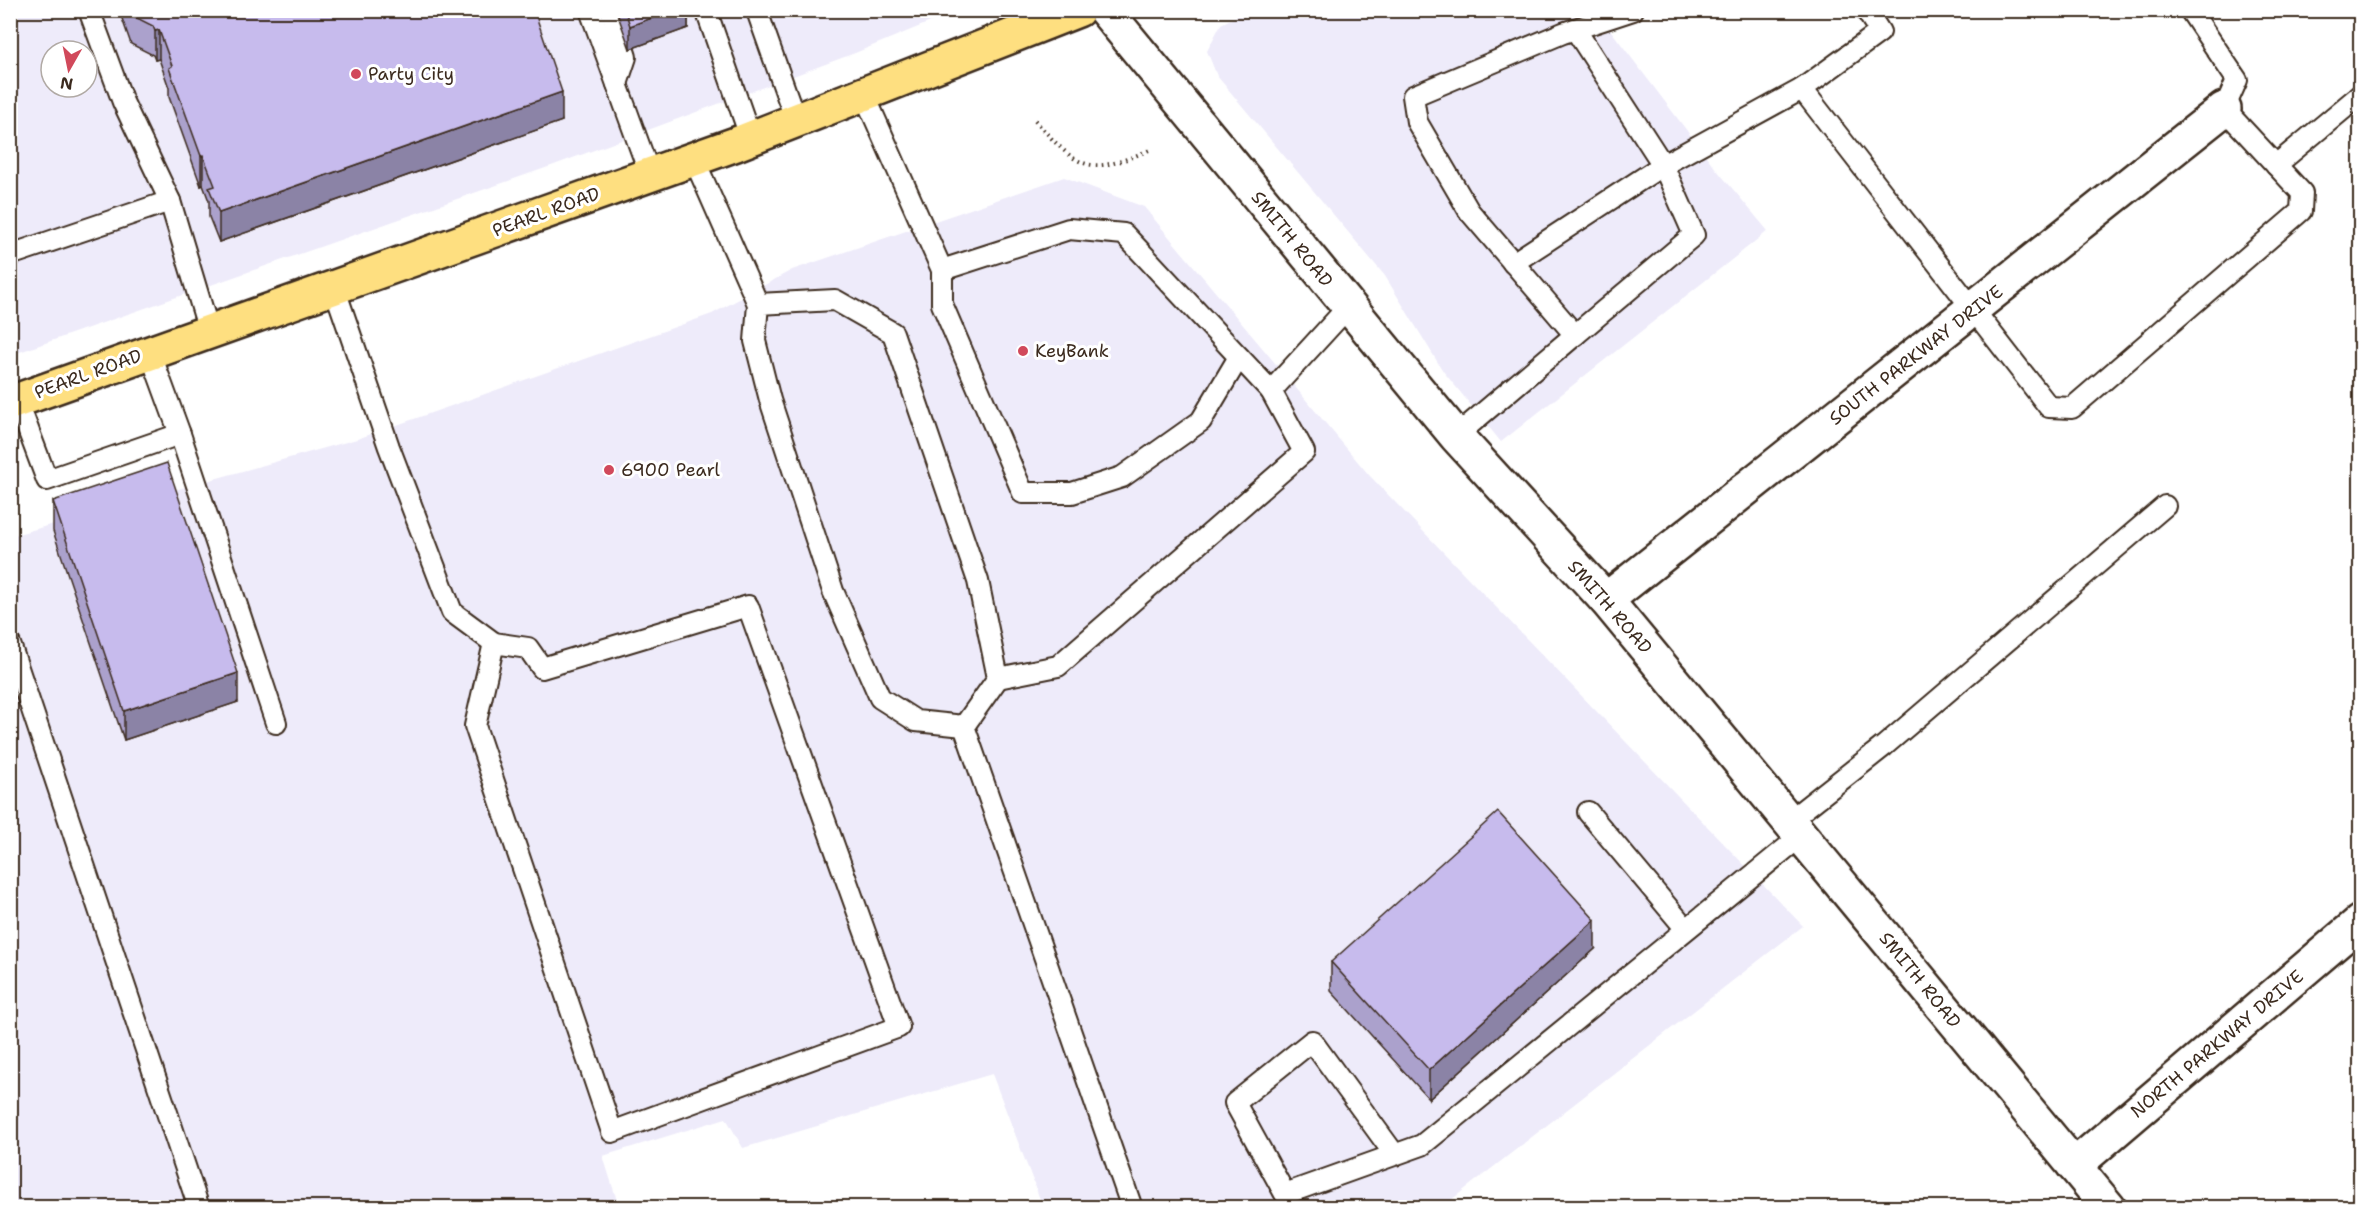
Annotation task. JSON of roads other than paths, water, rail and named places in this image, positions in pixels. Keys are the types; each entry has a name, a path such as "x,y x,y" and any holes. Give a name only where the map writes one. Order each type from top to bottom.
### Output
{"main road":[{"name":"PEARL ROAD","path":"14,401 751,139 1078,10"},
{"name":"SMITH ROAD","path":"1105,10 1456,436 1606,600 2109,1208"},
{"name":"SOUTH PARKWAY DRIVE","path":"1606,600 2224,109"},
{"name":"NORTH PARKWAY DRIVE","path":"2074,1166 2361,922"}],"lane":[{"path":"88,10 123,102 170,201 209,331"},
{"path":"590,10 650,175"},
{"path":"610,10 626,57 617,84"},
{"path":"706,10 751,139"},
{"path":"1575,335 1469,211 1417,122 1413,96 1575,29 1633,10"},
{"path":"1513,262 1663,165 1802,89 1880,32 1866,10"},
{"path":"1802,89 2049,407 2072,408 2301,211 2302,193 2224,109 2237,80 2190,10"},
{"path":"757,11 796,121"},
{"path":"1456,436 1694,235 1663,165 1575,29"},
{"path":"864,94 942,270 942,304 1023,493 1072,493 1122,477 1201,421 1239,357"},
{"path":"2276,165 2361,94"},
{"path":"694,159 758,304 755,341 770,400 833,591 880,698 916,721 964,726"},
{"path":"10,255 170,201"},
{"path":"942,270 1069,229 1124,234 1271,392 1304,452 1058,666 998,678 964,726"},
{"path":"334,287 389,447 452,612 495,643 528,648 543,668 748,606 899,1028 612,1132 474,726 495,643"},
{"path":"758,304 835,300 893,333 978,581 998,678"},
{"path":"1271,392 1348,307"},
{"path":"150,352 180,434 276,723"},
{"path":"14,401 47,480 180,434"},
{"path":"1395,1155 1312,1041 1235,1103 1285,1194 1395,1155 1422,1145 1686,929 1884,747 2165,506"},
{"path":"10,644 200,1208"},
{"path":"964,726 1132,1208"},
{"path":"1588,812 1686,929"}],"place":[{"name":"Party City","path":"356,74"},
{"name":"KeyBank","path":"1023,351"},
{"name":"6900 Pearl","path":"609,470"}]}
